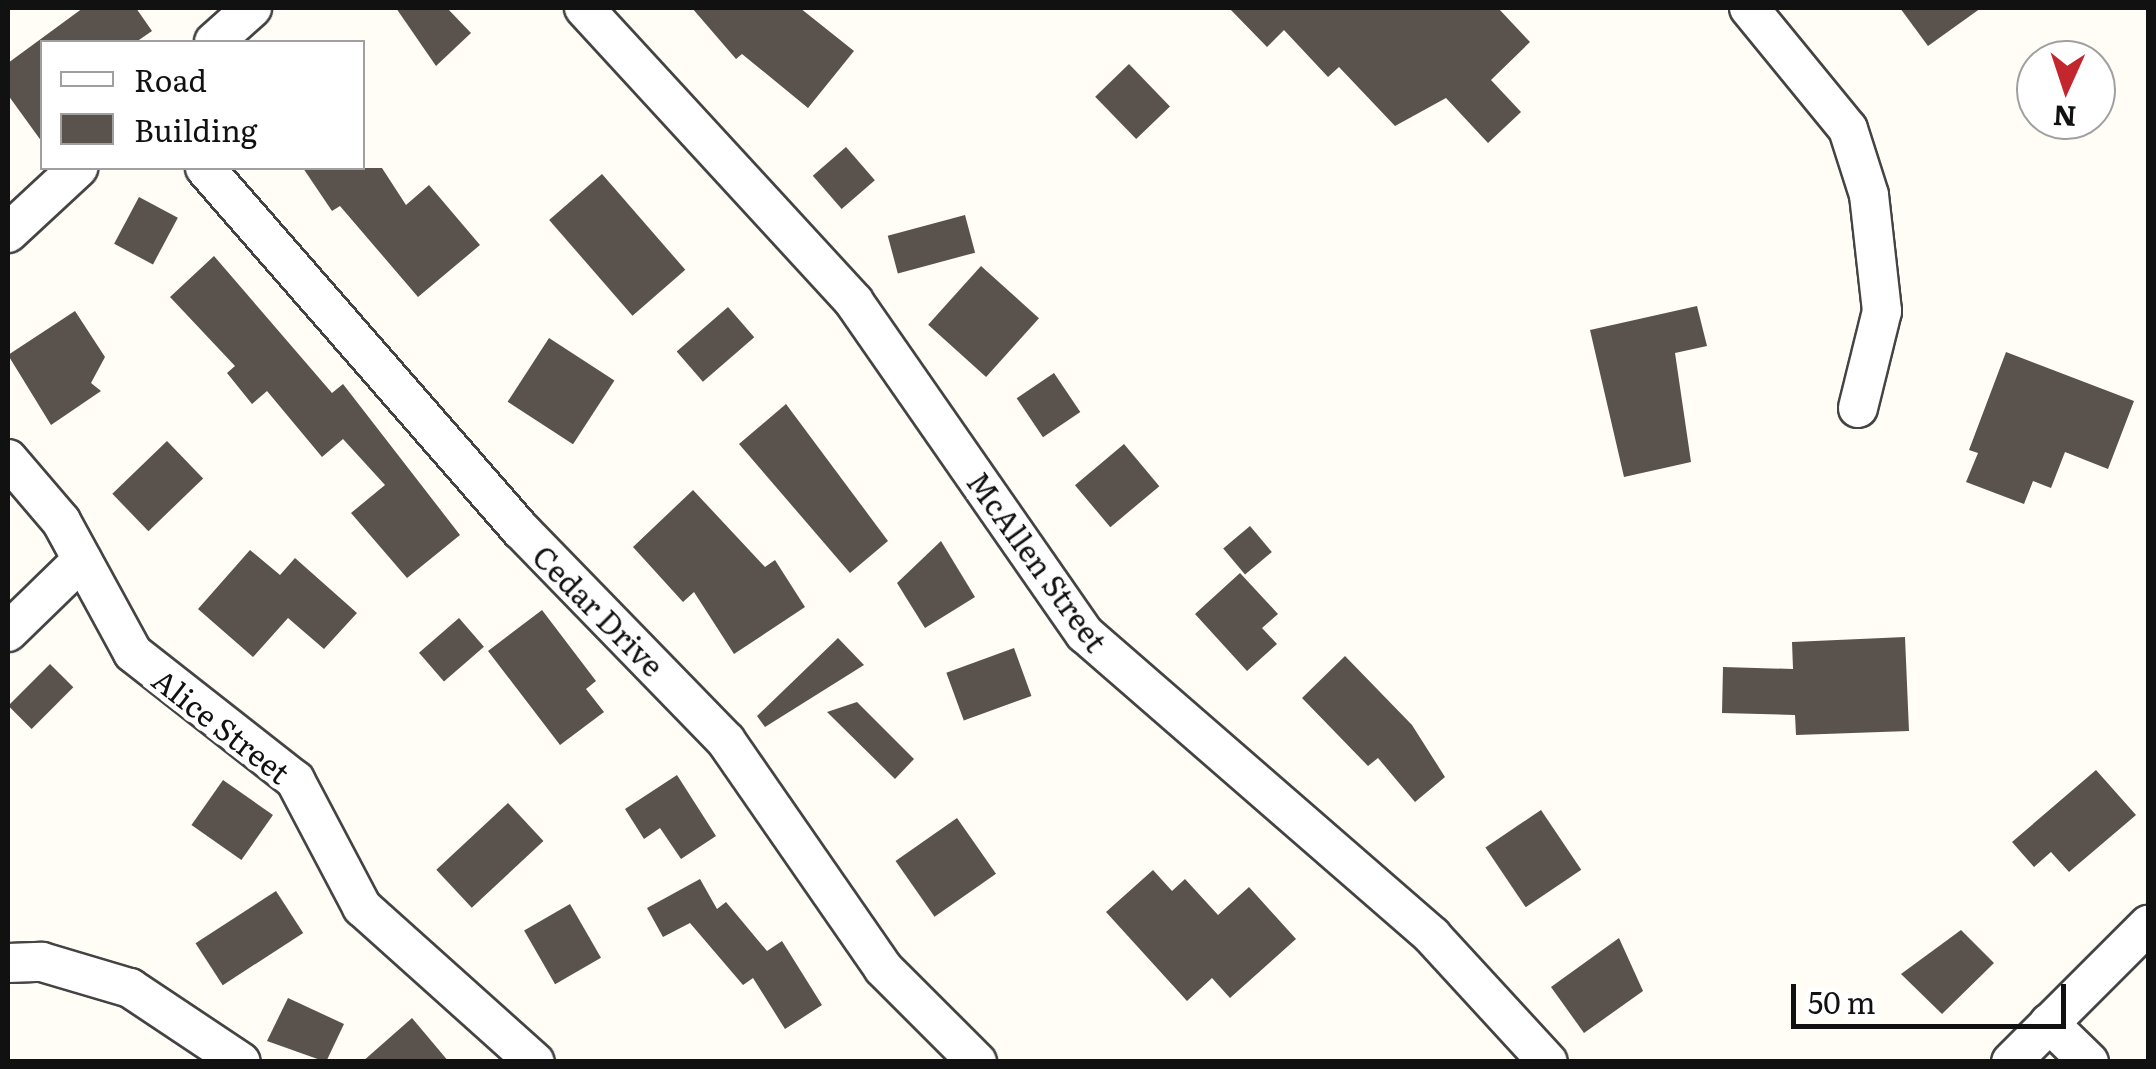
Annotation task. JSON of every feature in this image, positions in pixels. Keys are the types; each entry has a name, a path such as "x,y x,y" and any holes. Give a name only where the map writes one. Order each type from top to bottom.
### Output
{"street":[{"path":"216,40 252,8"},
{"name":"McAllen Street","path":"584,8 854,302 1085,634 1432,936 1548,1062"},
{"path":"1749,8 1848,129 1869,194 1882,311 1858,408"},
{"path":"8,233 76,170"},
{"name":"Cedar Drive","path":"207,170 533,544 726,741 883,968 977,1062"},
{"name":"Alice Street","path":"8,459 82,560 133,653 295,780 362,907 534,1062"},
{"path":"8,632 82,560"},
{"path":"2011,1062 2148,925"},
{"path":"8,963 42,962 130,988 242,1062"},
{"path":"2049,1023 2089,1062"}],"building":[{"path":"83,8 136,8 152,31 139,40 40,40 40,139 8,95 8,63"},
{"path":"396,8 447,8 471,33 436,66"},
{"path":"692,8 800,8 854,51 808,108 742,54 736,59"},
{"path":"1229,8 1498,8 1530,42 1491,80 1521,112 1488,143 1446,98 1395,126 1339,67 1328,77 1284,30 1267,47"},
{"path":"1900,8 1981,8 1928,46"},
{"path":"1129,64 1170,106 1136,139 1095,97"},
{"path":"846,147 875,180 842,209 813,176"},
{"path":"382,168 406,205 429,185 480,245 418,297 340,206 332,211 304,170"},
{"path":"602,174 685,270 632,316 549,220"},
{"path":"139,197 178,218 153,264 114,244"},
{"path":"965,215 975,253 898,273 888,236"},
{"path":"214,256 332,393 343,384 460,535 407,578 351,513 385,485 343,439 322,457 267,391 252,404 227,373 235,366 170,297"},
{"path":"981,266 1039,318 986,377 928,325"},
{"path":"1697,306 1707,346 1675,353 1691,462 1624,477 1590,330"},
{"path":"728,307 754,337 703,382 677,352"},
{"path":"75,311 105,357 91,383 101,391 51,425 8,355"},
{"path":"549,338 614,380 573,444 508,402"},
{"path":"2006,352 2134,401 2108,469 2065,452 2051,488 2033,481 2024,504 1966,482 1978,453 1969,450"},
{"path":"1054,373 1080,412 1043,437 1017,398"},
{"path":"786,404 888,541 850,573 739,444"},
{"path":"167,441 203,478 148,531 112,494"},
{"path":"1124,444 1159,486 1110,527 1075,485"},
{"path":"693,490 765,567 775,560 805,607 734,654 694,592 683,602 633,547"},
{"path":"1250,526 1272,552 1245,575 1223,548"},
{"path":"941,541 975,597 925,628 897,583"},
{"path":"250,550 280,575 295,558 357,613 324,649 288,618 253,657 198,609"},
{"path":"1240,573 1278,614 1262,628 1277,644 1247,671 1195,614"},
{"path":"542,610 596,681 586,689 604,712 560,745 488,651"},
{"path":"459,618 484,647 444,681 419,653"},
{"path":"1905,637 1909,731 1796,735 1795,715 1722,713 1723,667 1793,669 1792,642"},
{"path":"838,638 864,665 765,727 757,716"},
{"path":"1014,648 1031,696 964,721 946,673"},
{"path":"1345,656 1412,725 1445,777 1415,802 1378,758 1368,766 1302,698"},
{"path":"50,664 73,687 32,729 8,706"},
{"path":"857,702 914,759 895,779 827,712"},
{"path":"2096,770 2136,815 2069,872 2051,852 2034,867 2012,842"},
{"path":"677,775 716,836 681,859 660,828 644,839 625,809"},
{"path":"223,780 273,815 241,860 191,825"},
{"path":"508,803 543,841 472,908 436,870"},
{"path":"1541,810 1581,870 1526,907 1485,847"},
{"path":"957,818 996,874 935,917 896,861"},
{"path":"1153,870 1172,891 1185,879 1218,915 1249,887 1296,939 1230,998 1212,978 1187,1001 1106,912"},
{"path":"700,879 717,909 726,902 767,951 782,941 822,1005 785,1029 753,978 743,985 690,923 663,937 647,908"},
{"path":"276,891 303,933 223,985 195,943"},
{"path":"570,904 601,958 555,984 524,930"},
{"path":"1961,930 1994,963 1942,1014 1901,974"},
{"path":"1619,938 1643,991 1584,1033 1551,987"},
{"path":"288,998 344,1024 326,1062 267,1041"},
{"path":"412,1018 449,1062 362,1062"}]}
